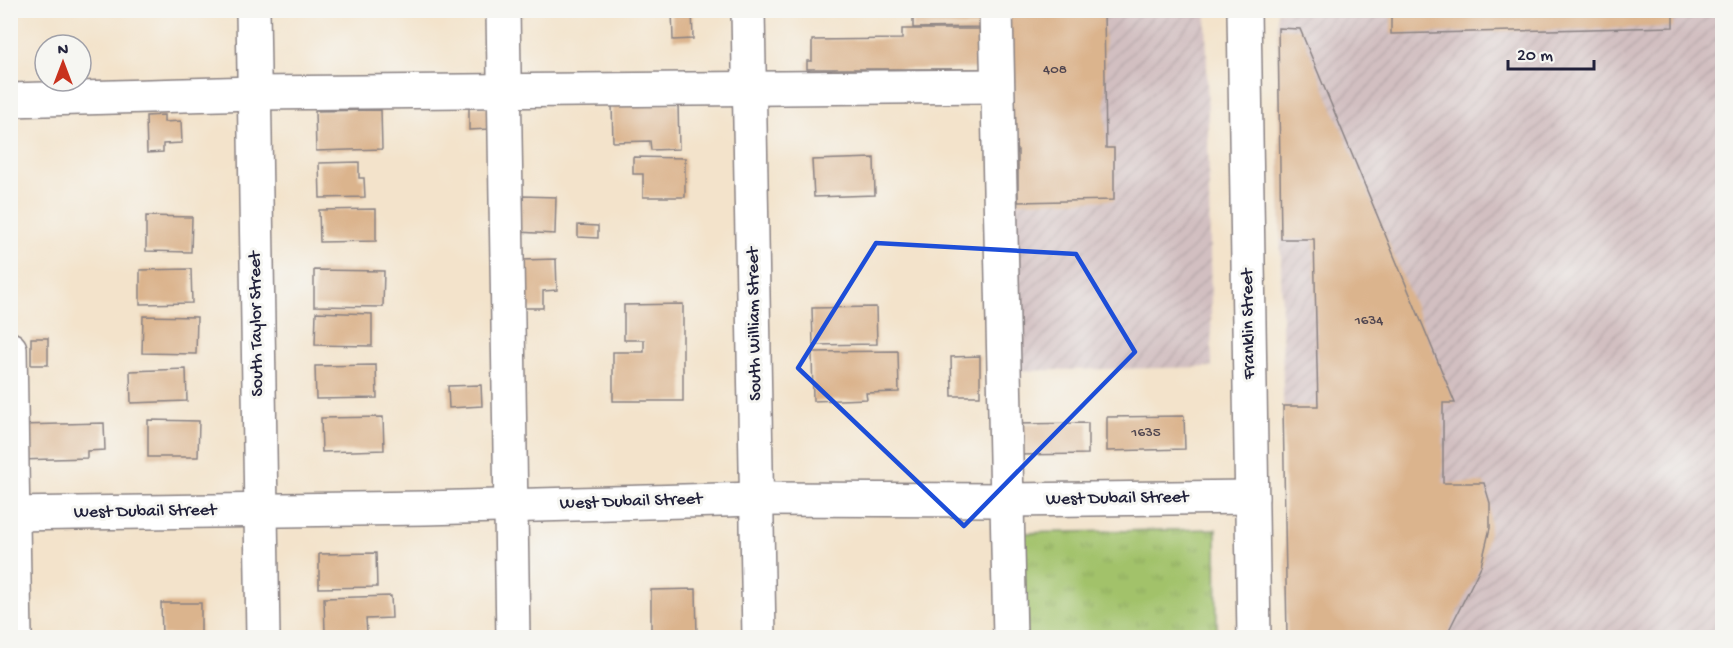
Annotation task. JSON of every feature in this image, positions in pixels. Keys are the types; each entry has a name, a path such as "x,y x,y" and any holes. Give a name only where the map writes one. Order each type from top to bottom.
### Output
{"street":[{"name":"South Taylor Street","path":"253,10 263,638"},
{"path":"503,10 513,638"},
{"name":"South William Street","path":"748,10 759,638"},
{"path":"996,10 1010,638"},
{"name":"Franklin Street","path":"1244,10 1254,638"},
{"path":"10,100 254,93 997,86"},
{"path":"10,349 15,638"},
{"name":"West Dubail Street","path":"12,514 757,499 1007,500 1252,497"}],"highlighted area":[{"path":"876,243 1076,254 1135,352 964,526 798,368"}],"shaded area":[{"path":"1004,11 1206,11 1212,367 1011,371"},
{"path":"1277,11 1722,11 1722,637 1287,637"}],"green space":[{"path":"1216,529 1217,637 1016,637 1015,533"}],"building":[{"path":"672,10 692,10 693,39 673,40"},
{"path":"870,10 890,10 890,13 870,13"},
{"path":"913,10 983,10 983,27 913,28"},
{"path":"1004,10 1104,10 1106,148 1114,148 1114,200 1018,202 1018,150 1006,151"},
{"path":"1391,10 1673,10 1673,27 1391,34"},
{"path":"1278,28 1300,29 1455,403 1443,403 1443,483 1484,483 1490,503 1490,528 1481,566 1445,638 1287,638 1283,406 1318,406 1314,239 1281,239"},
{"path":"902,29 981,29 981,69 807,69 807,61 812,61 812,40 902,39"},
{"path":"678,103 679,149 651,150 650,141 613,142 612,105"},
{"path":"488,107 489,129 469,130 469,108"},
{"path":"381,110 382,149 316,151 315,111"},
{"path":"164,115 164,122 181,121 182,143 163,144 163,152 147,153 146,116"},
{"path":"633,157 685,158 685,197 643,197 643,174 633,174"},
{"path":"874,158 875,195 814,197 812,160"},
{"path":"359,162 359,178 364,178 365,197 320,198 319,163"},
{"path":"520,196 556,197 555,234 518,232"},
{"path":"376,209 376,241 320,242 319,210"},
{"path":"146,216 192,217 191,252 146,251"},
{"path":"578,225 598,226 598,238 578,237"},
{"path":"556,259 557,290 543,291 543,308 524,308 522,260"},
{"path":"191,269 192,303 140,304 140,270"},
{"path":"314,270 384,271 383,307 314,306"},
{"path":"683,304 683,401 613,401 613,352 644,352 644,340 624,340 624,305"},
{"path":"876,307 877,344 813,345 812,308"},
{"path":"316,312 372,314 372,346 315,345"},
{"path":"143,316 197,317 196,354 142,353"},
{"path":"31,338 48,338 48,365 31,365"},
{"path":"898,351 899,392 866,393 867,399 813,401 812,352"},
{"path":"980,356 980,396 952,396 951,357"},
{"path":"376,365 377,398 316,399 315,366"},
{"path":"186,369 187,401 131,403 130,371"},
{"path":"481,385 482,406 449,408 448,386"},
{"path":"1184,416 1185,449 1107,451 1107,417"},
{"path":"383,417 384,450 322,452 321,418"},
{"path":"148,420 199,421 198,457 148,457"},
{"path":"104,423 105,450 87,451 87,458 19,460 19,425"},
{"path":"1088,423 1088,454 1015,455 1014,424"},
{"path":"376,553 377,587 319,588 319,554"},
{"path":"696,589 697,638 651,638 651,590"},
{"path":"391,596 392,618 366,619 367,632 325,633 324,598"},
{"path":"161,603 201,603 201,634 162,635"}]}
